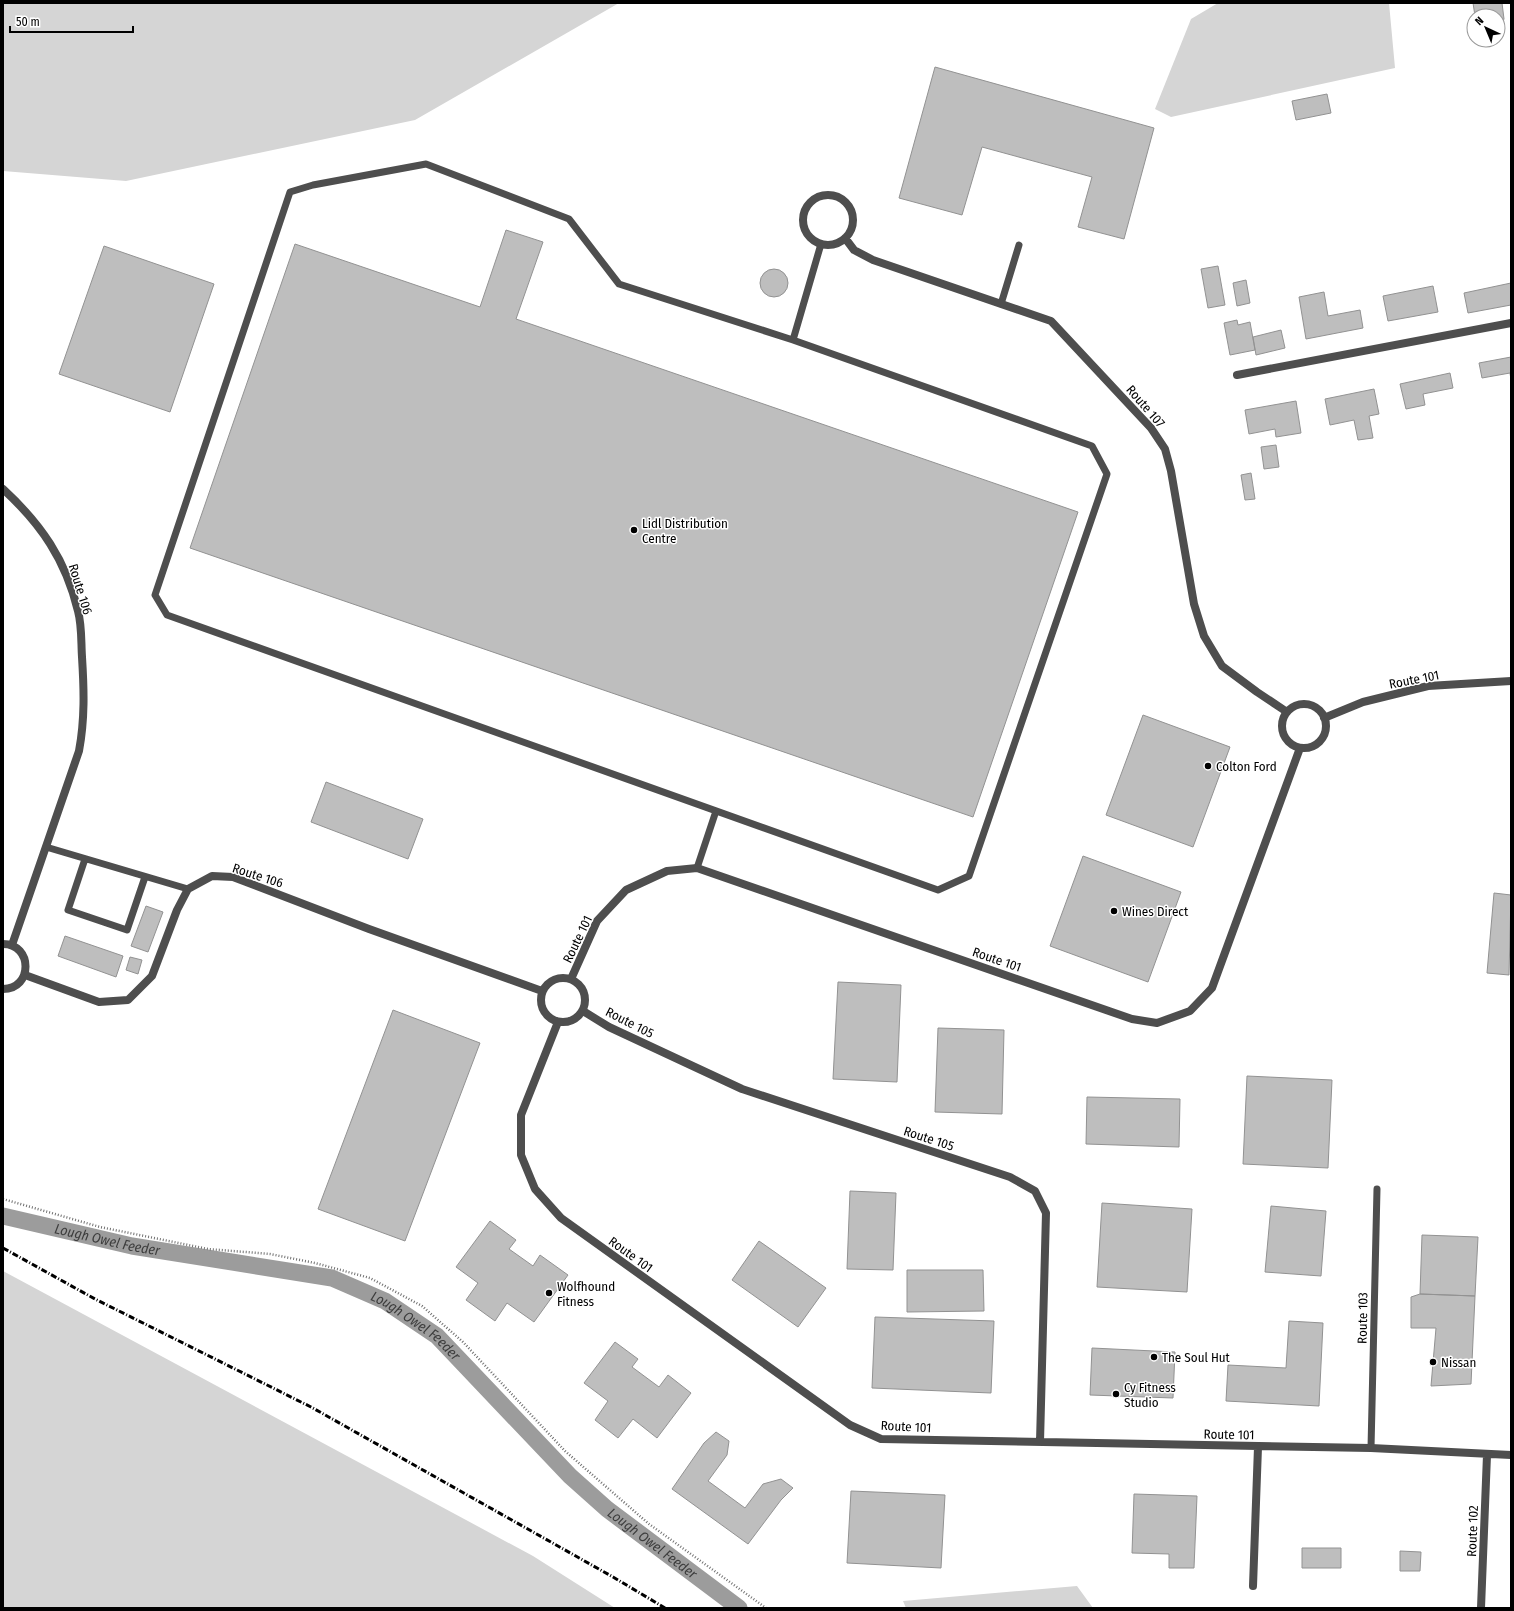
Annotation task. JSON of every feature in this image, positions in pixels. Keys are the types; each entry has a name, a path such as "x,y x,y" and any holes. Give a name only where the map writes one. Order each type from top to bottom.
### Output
{"street":[{"path":"823,195 839,196 850,208 853,216 853,224 850,232 845,238 838,243 821,244 807,235 803,227 802,219 804,210 808,203 823,195"},
{"name":"Route 107","path":"845,238 854,250 873,260 1051,321 1151,428 1165,449 1171,471 1194,604 1204,636 1222,666 1257,692 1288,712"},
{"path":"1237,375 1511,323"},
{"name":"Route 106","path":"3,489 26,510 46,536 64,570 78,612 85,698 84,726 80,751 12,945"},
{"name":"Route 101","path":"1324,718 1363,702 1428,686 1511,681"},
{"path":"1300,705 1308,705 1320,712 1326,724 1323,737 1313,746 1300,748 1289,742 1282,730 1284,717 1288,712 1300,705"},
{"name":"Route 101","path":"571,979 597,920 626,890 667,871 697,868 1132,1019 1157,1023 1190,1011 1212,988 1300,748"},
{"name":"Route 106","path":"188,889 212,876 233,876 369,929 542,991"},
{"path":"25,975 99,1002 128,1000 152,976 177,910 188,889"},
{"path":"3,944 12,945 24,954 27,968 25,975 15,986 3,989"},
{"name":"Route 101","path":"542,991 546,985 558,978 571,979 578,983 585,996 583,1011"},
{"path":"542,991 541,1004 543,1010 547,1016 558,1022 572,1021 583,1011"},
{"name":"Route 105","path":"583,1011 609,1027 742,1089 1010,1177 1036,1190 1046,1213 1040,1442"},
{"name":"Route 101","path":"558,1022 521,1115 521,1155 535,1189 561,1218 850,1425 881,1439 1371,1448 1511,1455"},
{"path":"1253,1586 1258,1447"},
{"name":"Route 102","path":"1481,1608 1487,1455"}],"lane":[{"path":"426,164 569,219 619,284 793,340 1092,446 1107,474 969,876 938,890 167,615 155,595 290,192 313,185 426,164"},
{"path":"793,340 821,244"},
{"path":"1001,304 1019,245"},
{"path":"697,868 716,811"},
{"path":"46,847 188,889"},
{"path":"85,859 68,910 127,930 145,877"},
{"name":"Route 103","path":"1371,1448 1377,1189"}],"path":[{"path":"3,1198 100,1227 208,1249 270,1254 315,1263 370,1278 422,1306 463,1342 565,1451 649,1524 766,1608"}],"shaded area":[{"path":"3,3 619,3 415,120 126,181 3,171"},
{"path":"1218,3 1389,3 1395,68 1171,117 1155,109 1191,19"},
{"path":"3,1271 533,1556 615,1608 3,1608"},
{"path":"1077,1586 1093,1608 906,1608 903,1601"}],"building":[{"path":"1473,3 1502,3 1503,8 1474,8"},
{"path":"935,67 1154,128 1124,239 1078,227 1092,177 982,147 962,215 899,198"},
{"path":"1327,94 1331,113 1296,120 1292,101"},
{"name":"Lidl Distribution Centre","path":"506,230 543,242 516,319 1078,512 973,817 190,548 295,244 480,307"},
{"path":"104,246 214,284 170,412 59,374"},
{"path":"1218,266 1225,305 1208,308 1201,269"},
{"path":"774,269 784,273 788,283 784,293 774,297 764,293 760,283 764,273"},
{"path":"1246,280 1250,303 1237,306 1233,283"},
{"path":"1511,283 1511,305 1468,313 1464,293"},
{"path":"1433,286 1438,312 1388,321 1383,296"},
{"path":"1324,292 1328,316 1360,310 1363,328 1306,339 1299,297"},
{"path":"1237,320 1238,325 1250,322 1255,350 1230,355 1224,323"},
{"path":"1281,330 1285,348 1256,355 1253,337"},
{"path":"1511,357 1511,380 1510,373 1482,378 1479,363"},
{"path":"1450,373 1453,388 1423,394 1425,405 1406,409 1400,384"},
{"path":"1374,389 1379,414 1369,416 1373,438 1358,440 1354,420 1330,425 1325,399"},
{"path":"1296,401 1301,433 1276,437 1275,429 1249,434 1245,410"},
{"path":"1276,445 1279,467 1264,469 1261,447"},
{"path":"1251,473 1255,499 1245,500 1241,475"},
{"path":"1143,715 1230,747 1193,847 1106,815"},
{"path":"326,782 423,819 408,859 311,822"},
{"path":"1083,856 1181,892 1148,982 1050,946"},
{"path":"1494,893 1511,895 1509,975 1487,973"},
{"path":"146,906 163,912 148,952 131,946"},
{"path":"65,936 123,956 116,977 58,956"},
{"path":"130,957 142,960 138,974 126,970"},
{"path":"838,982 901,985 897,1082 833,1079"},
{"path":"393,1010 480,1043 405,1241 318,1209"},
{"path":"938,1028 1004,1030 1002,1114 935,1112"},
{"path":"1247,1076 1332,1080 1328,1168 1243,1164"},
{"path":"1087,1097 1180,1099 1179,1147 1086,1144"},
{"path":"850,1191 896,1193 893,1270 847,1269"},
{"path":"1102,1203 1192,1209 1187,1292 1097,1287"},
{"path":"1271,1206 1326,1211 1321,1276 1265,1272"},
{"path":"490,1221 516,1240 509,1249 533,1266 540,1255 568,1275 534,1322 507,1303 495,1321 466,1300 478,1283 456,1267"},
{"path":"1422,1235 1478,1237 1475,1296 1420,1294"},
{"path":"759,1241 826,1288 798,1327 732,1280"},
{"path":"907,1270 983,1270 984,1311 907,1312"},
{"path":"1420,1294 1475,1296 1471,1384 1431,1386 1436,1328 1411,1328 1411,1297"},
{"path":"875,1317 994,1321 991,1393 872,1388"},
{"path":"1289,1321 1323,1323 1319,1406 1226,1401 1228,1365 1286,1368"},
{"path":"615,1342 638,1359 632,1367 659,1387 668,1375 691,1393 657,1438 633,1419 618,1438 595,1420 608,1401 584,1383"},
{"path":"1092,1348 1175,1352 1173,1398 1090,1395"},
{"path":"716,1432 729,1441 727,1455 708,1481 745,1508 763,1484 781,1479 793,1488 781,1500 748,1544 672,1489 704,1443"},
{"path":"851,1491 945,1495 941,1568 847,1563"},
{"path":"1134,1494 1197,1496 1194,1568 1169,1568 1169,1554 1132,1553"},
{"path":"1302,1548 1341,1548 1341,1568 1302,1568"},
{"path":"1400,1551 1421,1552 1420,1571 1400,1571"}],"waterway":[{"name":"Lough Owel Feeder","path":"3,1216 132,1246 332,1278 385,1301 437,1336 570,1476 607,1509 739,1608"}],"railway":[{"path":"3,1248 95,1299 311,1407 613,1577 665,1608"}],"place":[{"name":"Lidl Distribution Centre","path":"634,530"},
{"name":"Colton Ford","path":"1208,766"},
{"name":"Wines Direct","path":"1114,911"},
{"name":"Wolfhound Fitness","path":"549,1293"},
{"name":"The Soul Hut","path":"1154,1357"},
{"name":"Nissan","path":"1433,1362"},
{"name":"Cy Fitness Studio","path":"1116,1394"}]}
